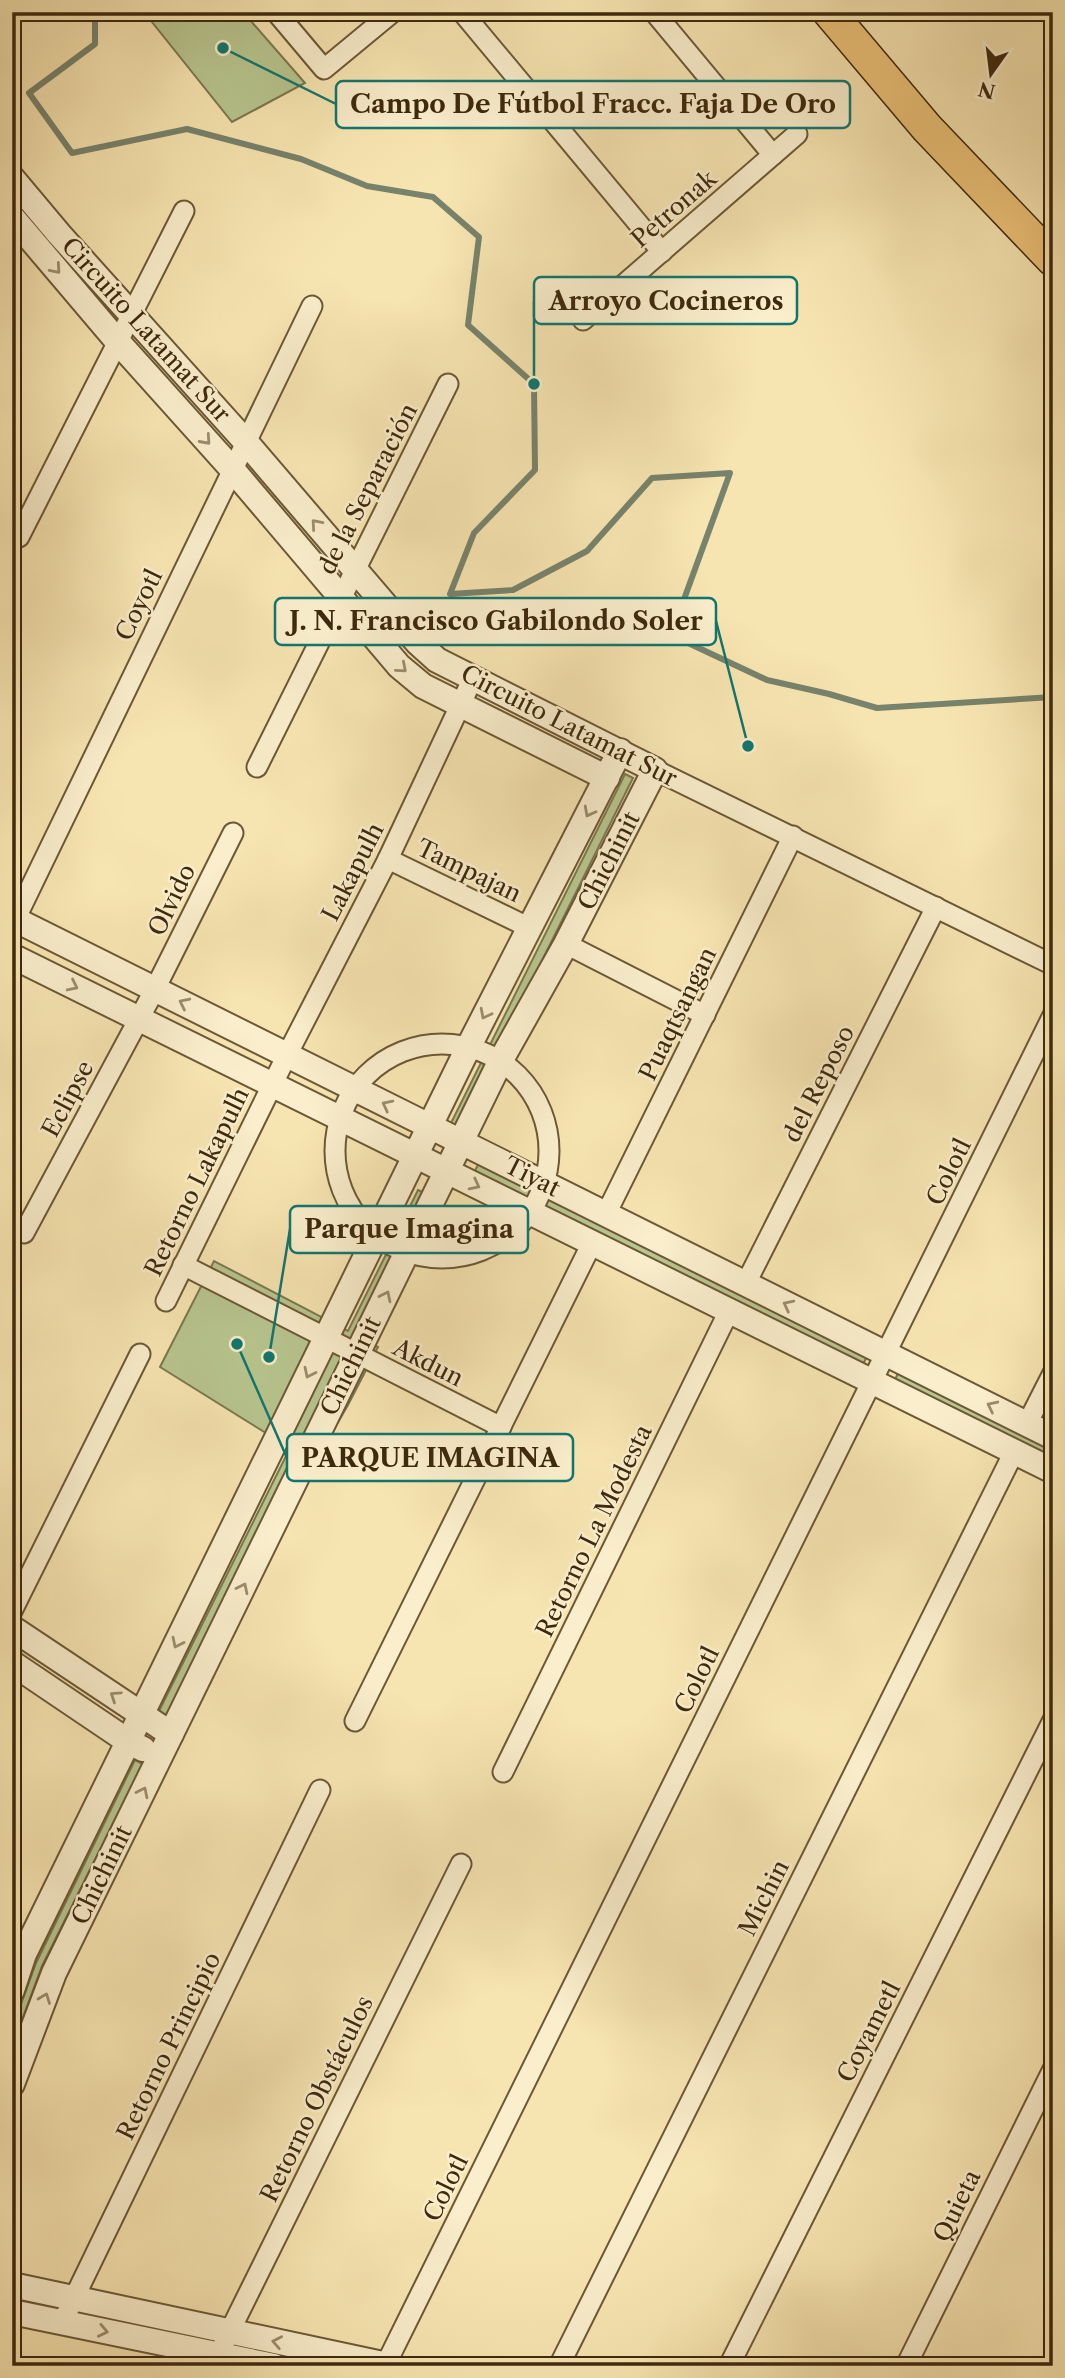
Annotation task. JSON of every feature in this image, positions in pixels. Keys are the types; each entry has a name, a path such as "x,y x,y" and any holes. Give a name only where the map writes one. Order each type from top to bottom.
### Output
{"main road":[{"path":"829,12 928,128 1053,260"}],"street":[{"path":"276,12 324,69 393,12"},
{"path":"462,12 662,252"},
{"path":"654,12 773,155"},
{"name":"Petronak","path":"583,320 797,134"},
{"path":"12,216 18,185"},
{"name":"Circuito Latamat Sur","path":"18,185 246,441 417,642 437,660 1053,965"},
{"path":"19,537 184,211"},
{"name":"Circuito Latamat Sur","path":"12,216 399,666 423,686 607,778"},
{"name":"Coyotl","path":"13,921 312,306"},
{"name":"de la Separación","path":"257,767 448,384"},
{"name":"Lakapulh","path":"273,1085 388,859 474,678"},
{"name":"Chichinit","path":"12,1990 24,1954 376,1235 528,927 620,751"},
{"name":"Chichinit","path":"12,2084 54,1973 461,1141 655,770"},
{"name":"Olvido","path":"155,989 233,833"},
{"name":"Puaqtsangan","path":"606,1214 793,836"},
{"name":"Tampajan","path":"388,859 528,927"},
{"name":"del Reposo","path":"746,1283 936,907"},
{"name":"Tiyat","path":"13,921 355,1088 1053,1437"},
{"path":"566,944 705,1015"},
{"name":"Tiyat","path":"12,956 1053,1471"},
{"name":"Eclipse","path":"24,1233 155,989"},
{"name":"Colotl","path":"388,2365 1053,1015"},
{"path":"427,1044 469,1046 501,1060 527,1083 544,1113 551,1147 545,1184 531,1213 506,1238 475,1253 441,1258 407,1252 376,1235 354,1212 339,1183 334,1151 339,1118 355,1088 387,1058 427,1044"},
{"name":"Retorno Lakapulh","path":"166,1301 273,1085"},
{"path":"355,1721 592,1243"},
{"path":"678,1286 694,1258"},
{"name":"Akdun","path":"183,1265 501,1427"},
{"name":"Retorno La Modesta","path":"503,1772 729,1311"},
{"path":"12,1612 139,1354"},
{"path":"1027,1424 1053,1373"},
{"name":"Michin","path":"559,2366 1014,1452"},
{"path":"12,1628 171,1734"},
{"path":"12,1663 129,1742 160,1758"},
{"name":"Coyametl","path":"729,2366 1053,1720"},
{"name":"Retorno Principio","path":"62,2323 320,1790"},
{"name":"Retorno Obstáculos","path":"219,2356 461,1864"},
{"name":"Quieta","path":"906,2366 1053,2069"},
{"path":"12,2285 388,2365"},
{"path":"12,2312 274,2366"}],"green space":[{"path":"144,12 243,12 305,83 232,122"},
{"path":"625,774 633,778 456,1133 448,1129"},
{"path":"479,1163 867,1356 862,1367 473,1174"},
{"path":"418,1190 426,1194 356,1336 378,1347 348,1405 164,1722 156,1717 290,1448 160,1367 214,1261 348,1331"},
{"path":"898,1373 1053,1450 1053,1464 893,1384"},
{"path":"135,1760 143,1764 42,1966 12,2047 12,2029 36,1963"}],"waterway":[{"path":"95,12 95,44 29,93 72,153 187,129 301,159 367,186 433,197 479,237 468,325 534,384 535,470 474,533 450,594 513,590 587,551 652,478 730,473 671,635 767,680 877,708 1053,697"}],"place":[{"name":"Campo De Fútbol Fracc. Faja De Oro","path":"223,48"},
{"name":"Arroyo Cocineros","path":"534,384"},
{"name":"J. N. Francisco Gabilondo Soler","path":"748,746"},
{"name":"PARQUE IMAGINA","path":"237,1344"},
{"name":"Parque Imagina","path":"269,1357"}]}
